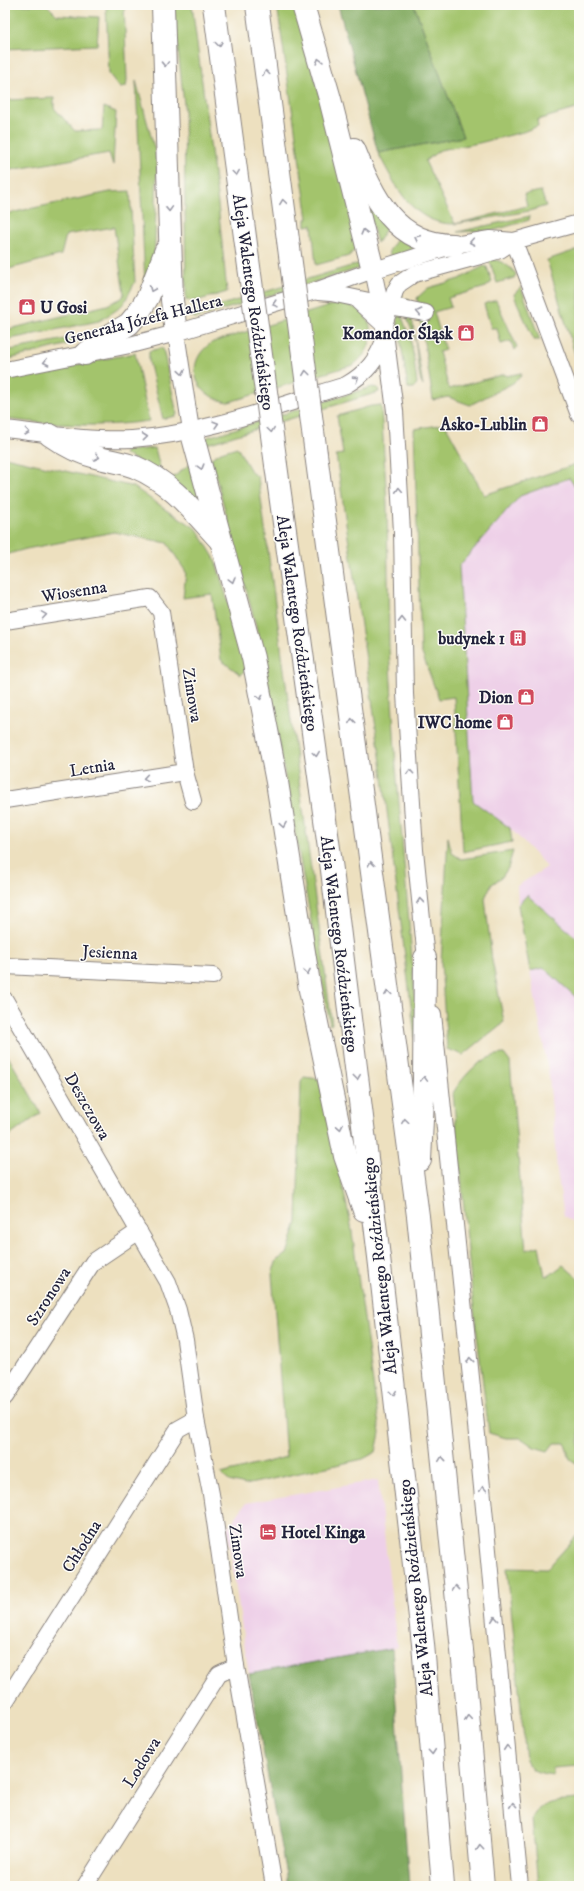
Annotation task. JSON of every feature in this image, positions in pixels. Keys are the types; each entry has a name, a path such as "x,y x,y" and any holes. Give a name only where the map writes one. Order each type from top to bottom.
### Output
{"highway":[{"path":"163,5 172,300 176,333"},
{"name":"Aleja Walentego Roździeńskiego","path":"214,5 332,870 379,1257 423,1644 443,1886"},
{"path":"257,5 418,1216 466,1690 484,1886"},
{"path":"303,5 330,99 373,270"},
{"path":"330,99 347,133 371,188 384,209 399,226 411,235 438,245 454,245"},
{"path":"85,354 112,334 129,324 139,312 148,297 170,239"},
{"path":"191,430 253,658 277,782 310,990 345,1156 379,1257"},
{"path":"50,435 66,447 95,457 134,467 163,482 186,503 222,542"},
{"path":"418,1216 424,1079 425,958"}],"street":[{"name":"Generała Józefa Hallera","path":"5,429 106,440 148,437 206,427 346,385 358,378 374,362 385,331 395,291 407,278 421,271 500,250 514,241 579,223"},
{"name":"Generała Józefa Hallera","path":"5,370 85,354 176,333 312,292 373,270 454,245 490,239 514,241"},
{"path":"514,241 579,415"},
{"path":"373,270 385,331 395,411 402,532 403,666 415,850 425,958 441,1082 478,1443 520,1886"},
{"name":"Generała Józefa Hallera","path":"312,292 331,293 426,313 359,302 385,331"},
{"path":"176,333 191,430"},
{"name":"Wiosenna","path":"5,621 150,598"},
{"name":"Zimowa","path":"150,598 161,612 185,772 193,801"},
{"name":"Letnia","path":"5,800 185,772"},
{"name":"Jesienna","path":"5,966 213,976"},
{"name":"Deszczowa","path":"5,1000 10,1021 139,1231"},
{"name":"Zimowa","path":"139,1231 168,1282 178,1310 185,1340 196,1419 212,1494 236,1666 274,1886"},
{"name":"Szronowa","path":"5,1398 94,1262 139,1231"},
{"name":"Chłodna","path":"5,1702 178,1429 196,1419"},
{"name":"Lodowa","path":"85,1886 219,1674 236,1666"}],"shaded area":[{"path":"569,478 579,492 578,1225 564,1216 557,1171 549,1075 518,905 517,886 547,867 510,828 473,801 459,566 520,496"},
{"path":"378,1480 397,1647 249,1674 227,1529 246,1503"}],"green space":[{"path":"5,5 47,5 57,15 99,17 97,45 5,49"},
{"path":"106,5 124,5 126,87 120,88 109,74"},
{"path":"173,5 192,5 218,204 227,292 196,301 186,300 184,104"},
{"path":"277,5 295,5 361,247 355,249 349,256 316,265 312,225 306,226 306,219 308,219"},
{"path":"338,5 414,5 463,137 378,153"},
{"path":"414,5 579,5 579,108 537,120 538,126 523,132 479,143 440,150 425,161 455,224 440,223 427,218 416,210 398,189 378,153 463,137"},
{"path":"136,81 155,151 157,165 154,257 145,285"},
{"path":"54,98 54,108 75,131 102,130 104,107 116,112 113,165 109,153 5,171 5,100"},
{"path":"362,186 387,227 377,243"},
{"path":"130,191 135,282 124,303 118,309 99,321 5,340 5,330 107,305 122,298 124,294 114,227 66,235 61,255 5,270 5,214 110,192"},
{"path":"541,191 546,206 529,211 455,224 527,206 524,194"},
{"path":"530,216 529,220 495,230 457,232"},
{"path":"399,236 422,247 391,258 389,251"},
{"path":"579,249 579,368 547,260"},
{"path":"489,259 497,260 511,268 516,274 514,278 497,283"},
{"path":"364,262 364,267 196,318 188,315"},
{"path":"484,266 487,267 492,282 486,287 448,298 451,307 434,312 445,350 439,352 449,389 505,374 506,376 521,373 521,376 513,383 470,405 448,397 433,400 417,298 428,288 459,279"},
{"path":"521,287 540,340 534,340 515,298 514,294"},
{"path":"401,294 403,297 401,309 403,320 411,342 414,357 417,383 414,388 408,388 396,312"},
{"path":"407,299 409,300 423,386 419,371 414,335 405,310"},
{"path":"496,300 517,347 514,350 511,341 501,344 497,328 491,328 484,304"},
{"path":"336,304 349,305 359,310 366,317 370,326 371,336 368,346 362,356 353,365 229,402 217,399 207,394 200,386 196,378 195,368 203,350 213,342"},
{"path":"107,329 65,345 5,360 5,351 86,335"},
{"path":"161,348 163,349 177,414 176,416 163,419 149,361 149,351"},
{"path":"135,353 149,421 77,425 5,419 5,379"},
{"path":"372,387 378,388 379,392 207,444 206,439 208,437"},
{"path":"381,405 387,504 389,648 396,767 418,1030 417,1054 381,762 336,455 343,454 337,416 371,406"},
{"path":"445,424 484,495 573,465 579,466 579,492 569,478 520,496 459,566 473,801 510,828 512,842 463,852 454,697 439,699 421,651 414,429"},
{"path":"237,447 252,473 258,477 332,1024 330,1025 269,688 256,626 211,458 221,452"},
{"path":"155,448 161,472 124,454 126,451"},
{"path":"5,457 134,487 197,529 215,559 248,667 241,675 221,660 212,594 183,598 186,572 167,543 114,532 26,549 5,555"},
{"path":"190,464 203,510 171,479"},
{"path":"448,837 452,853 461,859 513,851 508,868 502,877 491,885 485,898 492,960 504,1022 463,1055 447,1049 441,963"},
{"path":"527,895 579,940 579,1000 544,968 530,971 518,905"},
{"path":"5,1051 41,1113 5,1139"},
{"path":"504,1054 510,1062 526,1250 539,1246 545,1276 550,1275 563,1265 579,1279 579,1465 570,1459 565,1443 554,1443 548,1451 534,1447 521,1438 506,1438 489,1433 473,1302 453,1093 474,1067 488,1058"},
{"path":"304,1077 319,1079 351,1225 380,1433 376,1452 363,1459 245,1485 229,1481 221,1474 286,1457 272,1274 277,1260 287,1254 297,1222 301,1082"},
{"path":"579,1533 579,1766 553,1768 553,1775 533,1770 530,1768 526,1760 507,1568 547,1569"},
{"path":"392,1648 409,1886 288,1886 249,1674"},
{"path":"579,1800 579,1886 538,1886 532,1819 541,1808 546,1805"}],"place":[{"name":"U Gosi","path":"27,307"},
{"name":"Komandor Śląsk","path":"466,333"},
{"name":"Asko-Lublin","path":"540,424"},
{"name":"budynek 1","path":"518,638"},
{"name":"Dion","path":"526,697"},
{"name":"IWC home","path":"505,722"},
{"name":"Hotel Kinga","path":"268,1532"}]}
